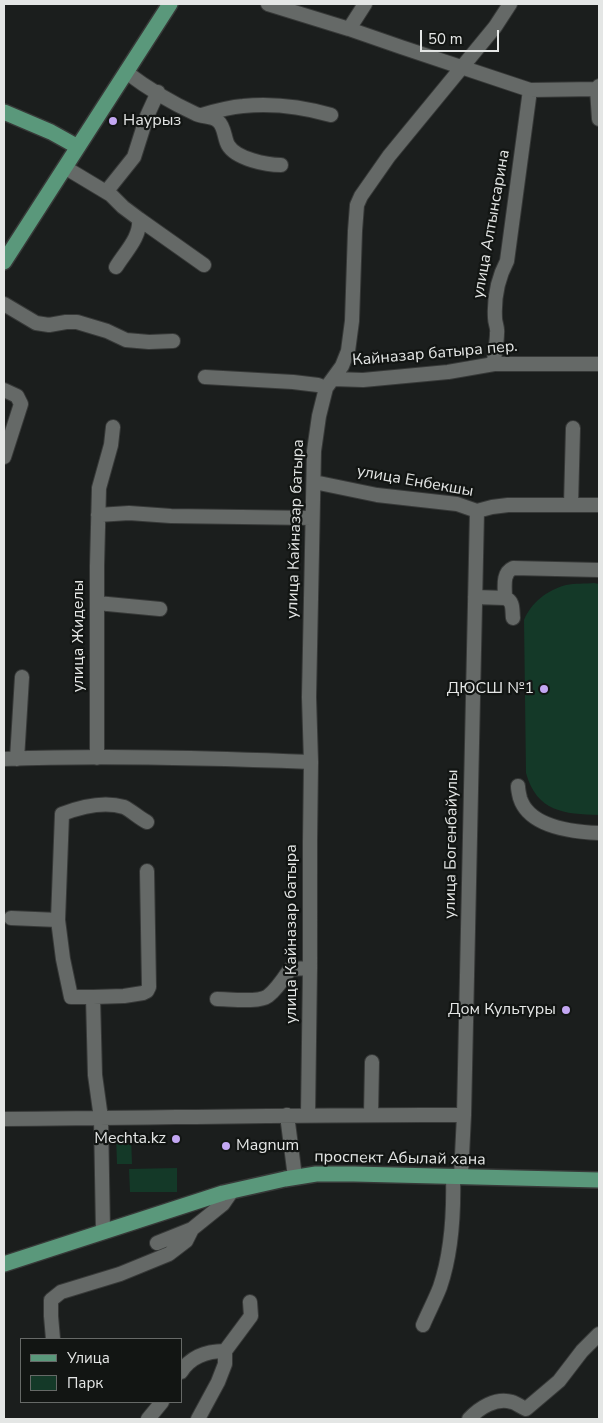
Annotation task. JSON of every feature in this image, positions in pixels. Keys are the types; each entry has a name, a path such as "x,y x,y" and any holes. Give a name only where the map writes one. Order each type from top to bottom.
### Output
{"main road":[{"path":"4,262 170,4"},
{"path":"4,112 51,132 78,147"},
{"name":"проспект Абылай хана","path":"4,1264 232,1191 316,1174 599,1180"}],"street":[{"path":"268,4 349,29 530,90 598,88 599,119"},
{"path":"349,29 365,4"},
{"name":"улица Кайназар батыра","path":"308,1115 311,762 309,697 315,442 319,416 329,383 342,366 348,351 352,321 357,205 361,196 389,156 495,27 510,4"},
{"path":"126,72 139,82 198,115 217,119 232,150 253,161 281,165"},
{"name":"улица Алтынсарина","path":"494,364 498,332 495,321 495,306 502,269 507,261 530,90"},
{"path":"106,192 134,158 147,116 158,92"},
{"path":"198,115 242,106 276,105 310,109 331,115"},
{"path":"66,168 106,192 139,219 204,265"},
{"path":"116,266 136,236 140,224 139,219"},
{"path":"4,304 36,323 48,325 77,322 107,331 126,340 173,342"},
{"name":"Кайназар батыра пер.","path":"204,377 318,385 448,372 494,364 599,364"},
{"path":"4,390 17,396 21,404 4,457"},
{"name":"улица Жиделы","path":"97,758 99,488 111,446 113,426"},
{"path":"571,505 573,428"},
{"name":"улица Енбекшы","path":"314,482 377,495 457,504 478,511 508,505 599,505"},
{"name":"улица Богенбайулы","path":"422,1326 440,1287 448,1254 464,1115 478,511"},
{"path":"98,515 129,513 171,516 312,518"},
{"path":"505,598 506,574 512,568 599,570"},
{"path":"475,597 508,598 512,604 513,618"},
{"path":"97,603 160,609"},
{"path":"22,678 10,759 232,759 311,762"},
{"path":"518,786 520,798 527,811 541,820 557,828 599,833"},
{"path":"147,822 123,807 109,805 83,808 62,814 58,920 63,959 71,997 124,996 147,991 149,987 148,871"},
{"path":"11,918 58,920"},
{"path":"217,999 254,1000 266,998 290,969 310,968"},
{"path":"93,997 95,1075 101,1118 104,1231"},
{"path":"371,1114 372,1062"},
{"path":"4,1118 371,1114 464,1115"},
{"path":"287,1115 295,1177"},
{"path":"157,1244 192,1229 224,1204 232,1191"},
{"path":"53,1338 51,1300 62,1292 120,1274 169,1254 186,1241 192,1229"},
{"path":"198,1419 218,1382 225,1364 225,1351 251,1316 250,1302"},
{"path":"470,1419 483,1407 493,1402 511,1402 525,1414 559,1382 582,1351 599,1334"},
{"path":"182,1371 192,1360 202,1355 213,1351 225,1351"},
{"path":"148,1419 161,1403"}],"green space":[{"path":"569,584 599,584 599,815 563,812 545,803 537,796 526,773 524,620 535,603 552,590"},
{"path":"116,1135 131,1135 132,1164 117,1164"},
{"path":"177,1168 177,1192 130,1192 129,1169"}],"place":[{"name":"Наурыз","path":"113,121"},
{"name":"ДЮСШ №1","path":"544,689"},
{"name":"Дом Культуры","path":"566,1010"},
{"name":"Mechta.kz","path":"176,1139"},
{"name":"Magnum","path":"226,1146"}]}
